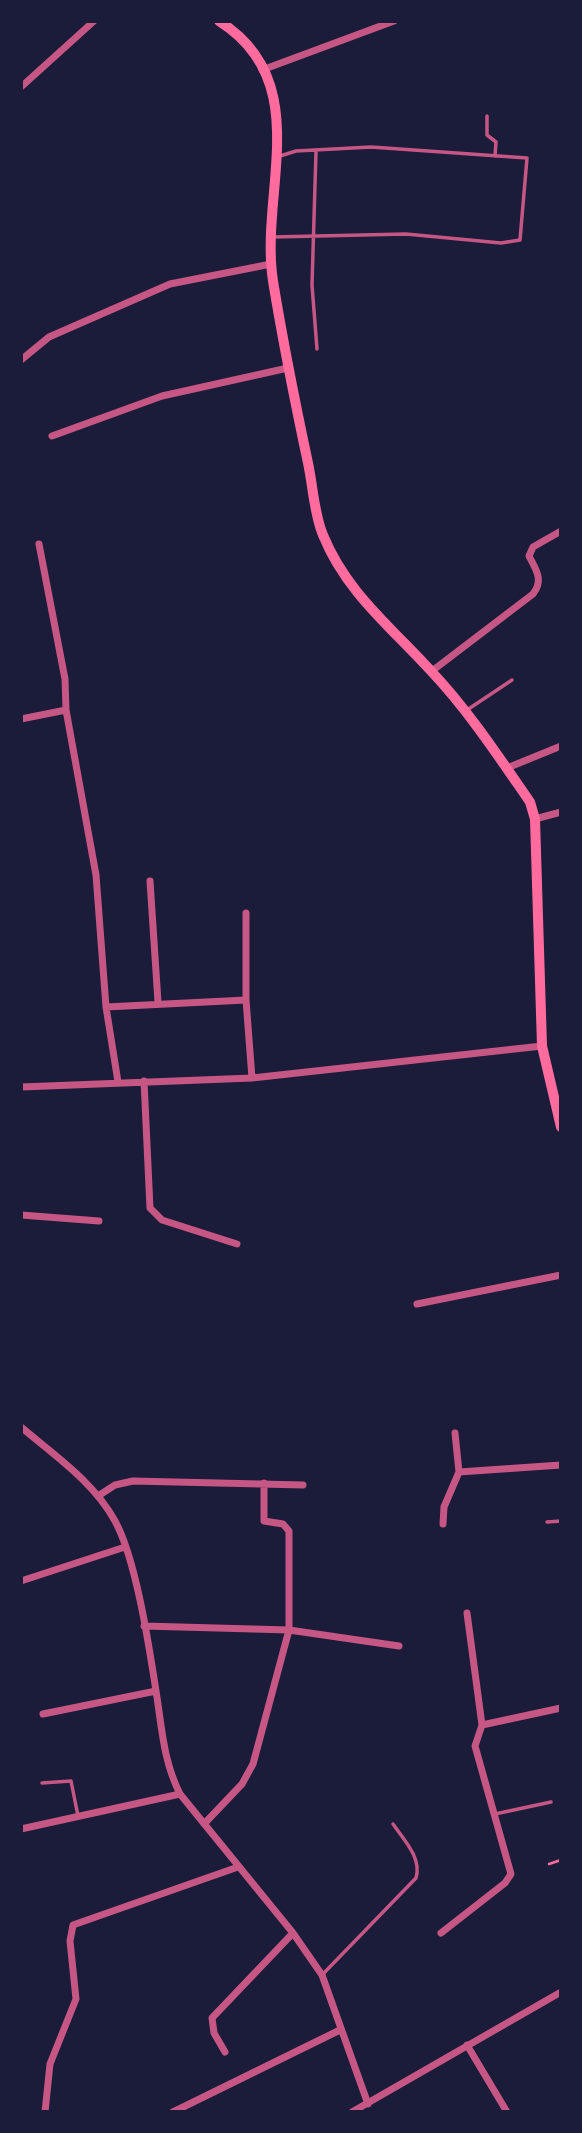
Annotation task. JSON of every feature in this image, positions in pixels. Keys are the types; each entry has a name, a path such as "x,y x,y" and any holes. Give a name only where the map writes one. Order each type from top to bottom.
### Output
{"main road":[{"path":"219,21 248,46 277,105 278,156 271,264 288,368 323,535 363,603 432,671 466,712 530,802 535,818 542,1046 561,1127"}],"street":[{"path":"21,87 93,21"},
{"path":"262,70 394,21"},
{"path":"21,359 49,337 170,284 271,264"},
{"path":"52,436 163,396 288,368"},
{"path":"432,671 533,594 539,587 540,577 529,556 533,547 561,531"},
{"path":"39,544 65,679 66,710 96,875 106,1007 118,1082"},
{"path":"21,719 66,710"},
{"path":"507,768 561,746"},
{"path":"535,818 561,811"},
{"path":"150,881 158,1002"},
{"path":"246,913 246,1000 252,1078"},
{"path":"106,1007 158,1002 246,1000"},
{"path":"21,1087 252,1078 542,1046"},
{"path":"144,1081 150,1208 162,1220 237,1244"},
{"path":"21,1215 99,1221"},
{"path":"416,1304 561,1275"},
{"path":"21,1427 98,1496 115,1521 125,1547 144,1626 168,1770 180,1794 293,1933 323,1975 368,2104"},
{"path":"443,1524 444,1507 459,1472 455,1433"},
{"path":"459,1472 561,1465"},
{"path":"98,1496 115,1485 133,1481 303,1485"},
{"path":"204,1825 248,1774 289,1630 289,1531 283,1524 264,1521 264,1483"},
{"path":"21,1581 125,1547"},
{"path":"441,1933 505,1883 511,1874 475,1746 482,1725 467,1613"},
{"path":"144,1626 289,1630 399,1646"},
{"path":"43,1714 156,1691"},
{"path":"482,1725 561,1708"},
{"path":"21,1829 180,1794"},
{"path":"45,2112 50,2064 76,1999 70,1941 73,1925 238,1867"},
{"path":"225,2053 214,2033 212,2018 293,1933"},
{"path":"352,2112 561,1992"},
{"path":"173,2112 340,2030"},
{"path":"467,2045 507,2112"}],"lane":[{"path":"487,116 487,135 496,142 495,156"},
{"path":"272,237 406,234 501,243 520,240 527,158 372,147 296,151 278,156"},
{"path":"316,152 313,322 317,349"},
{"path":"466,712 512,680"},
{"path":"547,1522 561,1521"},
{"path":"42,1783 71,1781 78,1816"},
{"path":"492,1814 551,1802"},
{"path":"323,1975 416,1878 419,1868 416,1859 393,1824"}],"path":[{"path":"549,1864 561,1860"}]}
